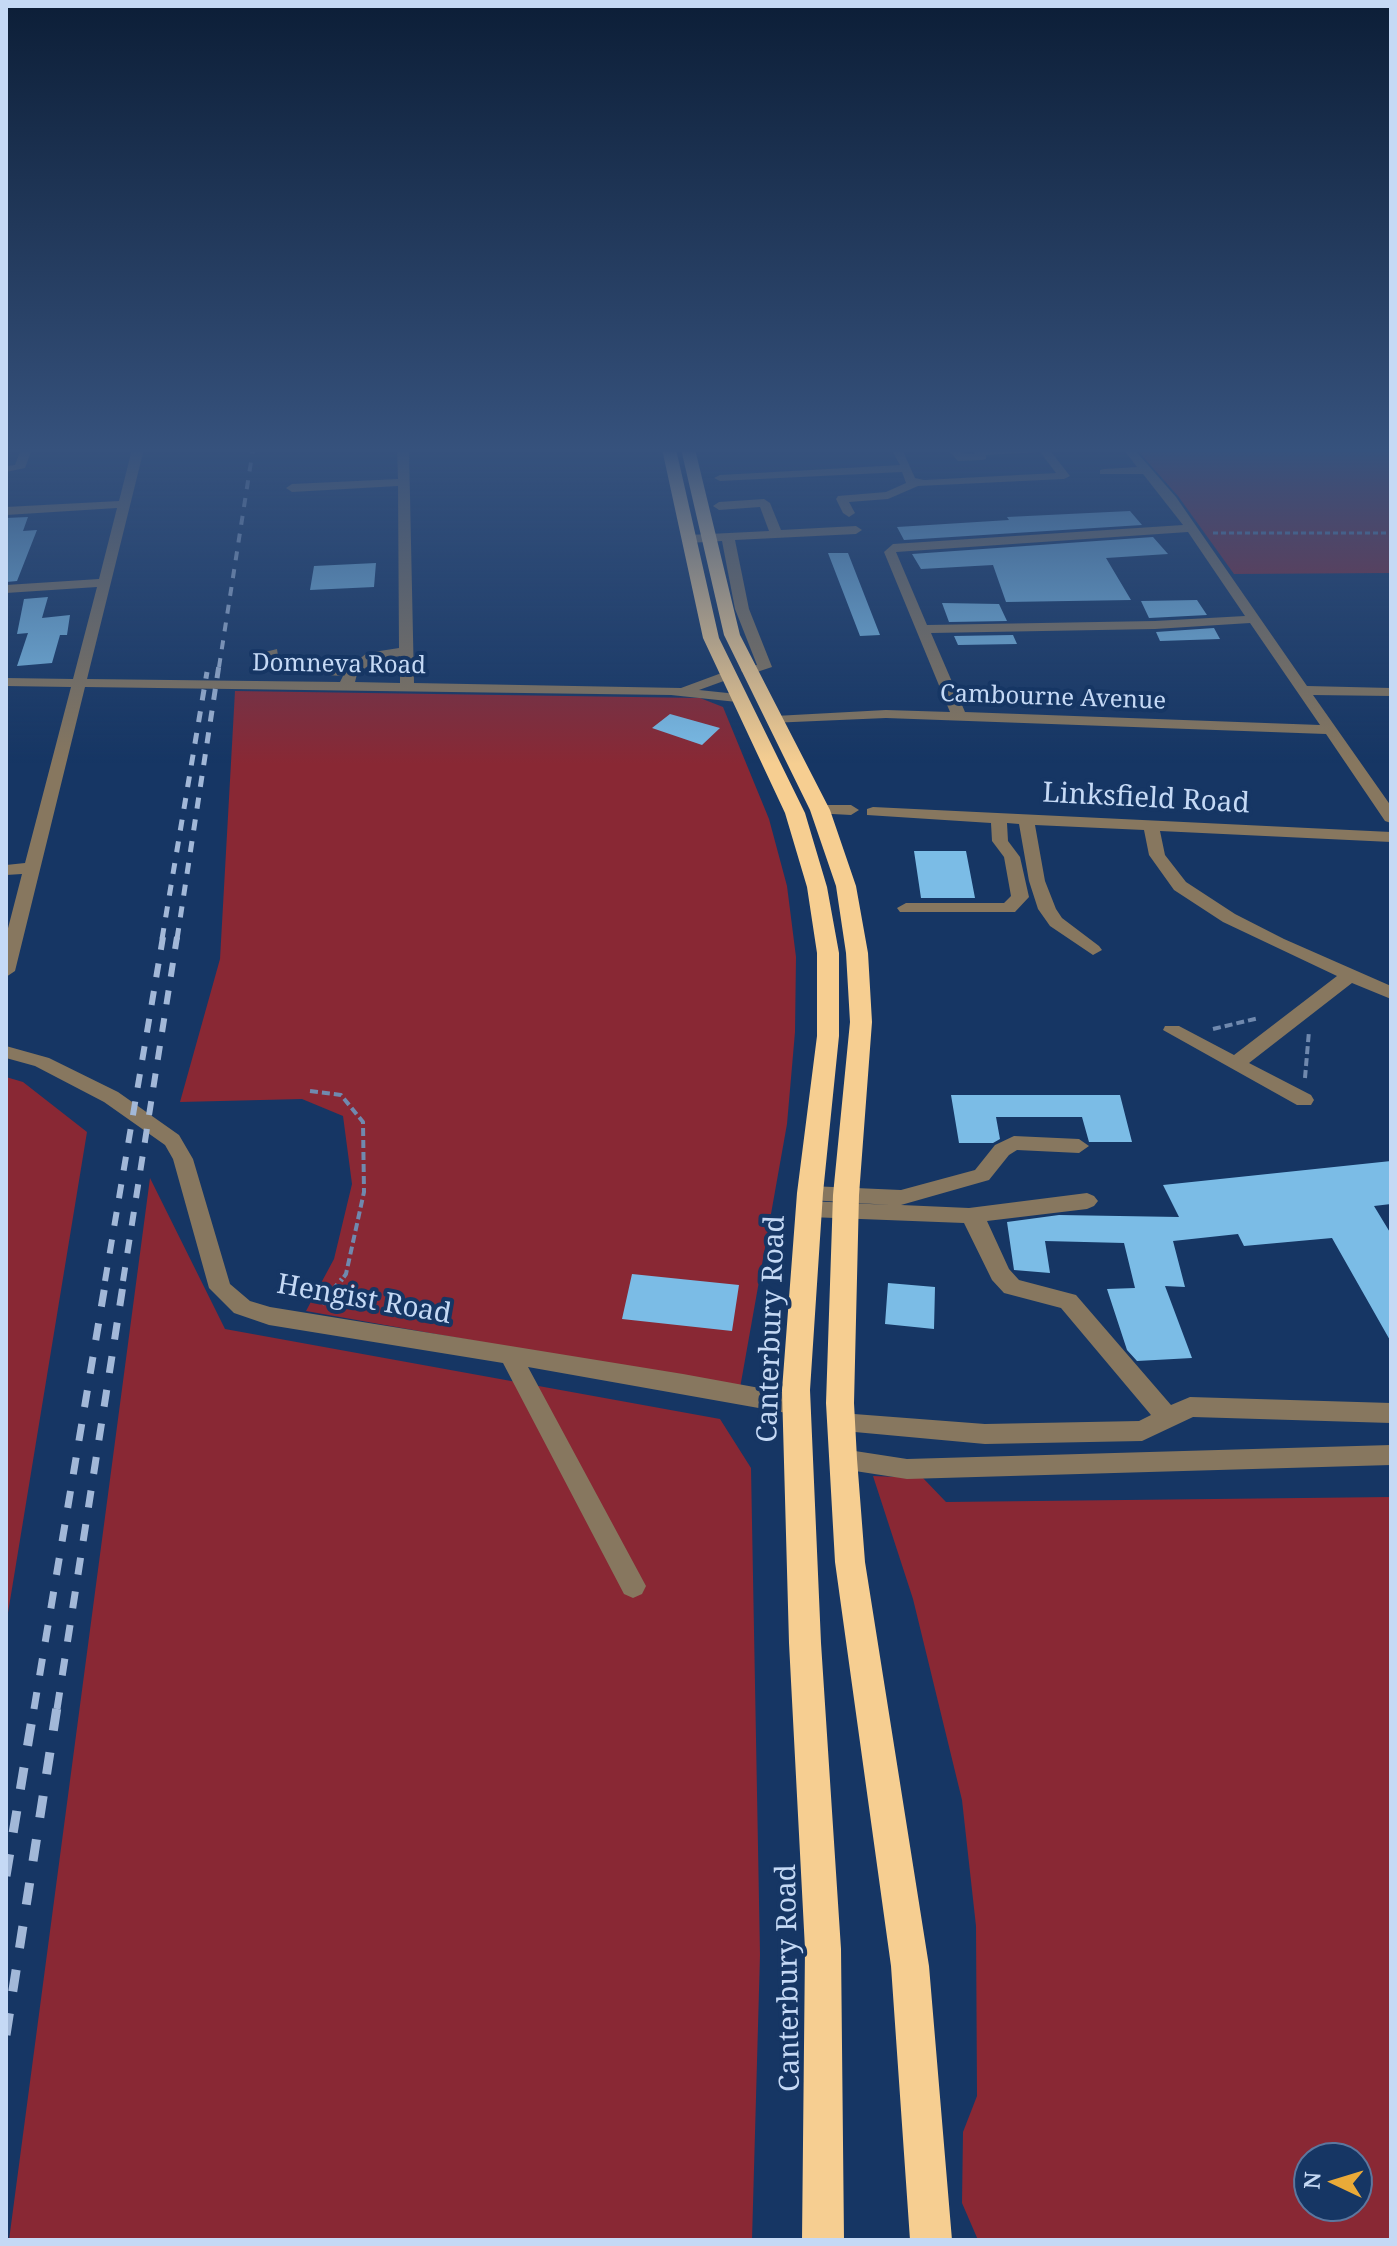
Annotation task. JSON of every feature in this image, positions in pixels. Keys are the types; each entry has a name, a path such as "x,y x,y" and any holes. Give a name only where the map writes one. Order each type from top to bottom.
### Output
{"highway":[{"name":"Canterbury Road","path":"692,554 708,626 737,681 795,813 817,887 828,953 828,1036 810,1201 796,1390 804,1611 823,1949 823,2240"},
{"name":"Canterbury Road","path":"713,554 732,635 737,681 775,720 820,810 846,886 857,953 861,1022 846,1203 842,1459 850,1562 910,1966 931,2240"}],"street":[{"path":"6,971 112,554"},
{"path":"406,554 407,688"},
{"path":"731,554 742,609 765,667 737,681"},
{"path":"891,554 959,716"},
{"path":"1209,554 1256,619 1300,690 1391,818"},
{"path":"6,589 104,583"},
{"path":"920,629 1155,625 1256,619"},
{"path":"346,687 351,672 372,656 407,651"},
{"path":"272,652 272,665 282,669 351,672"},
{"name":"Domneva Road","path":"6,682 407,688 671,699 737,681"},
{"name":"Domneva Road","path":"671,699 698,687 737,681"},
{"path":"1300,690 1391,692"},
{"name":"Cambourne Avenue","path":"775,720 886,714 1329,730"},
{"path":"820,810 851,810"},
{"name":"Linksfield Road","path":"873,812 899,817 1026,819 1391,837"},
{"path":"906,908 1009,908 1020,897 1012,857 1000,841 999,818"},
{"path":"1026,819 1037,881 1047,909 1056,922 1093,950"},
{"path":"1151,825 1157,855 1180,886 1229,918 1391,993"},
{"path":"6,870 30,868"},
{"path":"1235,1064 1349,976"},
{"path":"1172,1030 1304,1100"},
{"name":"Hengist Road","path":"6,1052 42,1062 111,1097 172,1140 183,1159 220,1288 242,1307 269,1316 683,1383 798,1405"},
{"path":"846,1203 901,1198 966,1181 982,1175 1002,1150 1014,1143 1079,1146"},
{"path":"810,1201 969,1216 1087,1201"},
{"path":"969,1216 976,1221 1000,1274 1012,1287 1068,1301 1168,1418"},
{"path":"510,1355 633,1586"},
{"path":"841,1423 985,1434 1142,1431 1190,1407 1391,1413"},
{"path":"842,1459 916,1469 1391,1455"}],"path":[{"path":"308,1321 346,1274 364,1192 363,1122 341,1095 310,1091"}],"shaded area":[{"path":"1220,554 1391,554 1391,573 1234,574"},
{"path":"235,691 700,698 723,707 769,819 787,886 796,957 795,1032 787,1124 740,1388 306,1311 334,1259 352,1184 343,1116 302,1099 180,1102 220,959"},
{"path":"6,1077 23,1082 87,1132 6,1625"},
{"path":"150,1178 225,1329 720,1419 751,1468 760,1955 752,2240 9,2240"},
{"path":"873,1476 923,1478 946,1502 1391,1497 1391,2240 978,2240 962,2203 963,2132 977,2096 976,1926 962,1800 913,1599"}],"building":[{"path":"6,554 28,554 17,581 6,582"},
{"path":"828,554 848,554 880,635 860,636"},
{"path":"912,554 1168,554 1106,558 1131,600 1006,602 993,565 921,569"},
{"path":"376,563 374,587 310,590 314,566"},
{"path":"48,597 42,618 70,615 67,635 60,635 52,663 17,666 28,633 17,634 24,599"},
{"path":"1197,600 1207,615 1149,618 1141,601"},
{"path":"942,603 999,604 1007,621 949,622"},
{"path":"1214,628 1220,639 1160,641 1156,632"},
{"path":"1013,635 1017,644 958,645 954,636"},
{"path":"670,714 720,728 702,745 652,728"},
{"path":"914,851 966,851 975,898 921,898"},
{"path":"951,1095 1120,1095 1132,1142 1089,1142 1082,1117 996,1117 1000,1139 993,1143 959,1143"},
{"path":"1391,1161 1391,1204 1374,1206 1391,1234 1391,1342 1332,1238 1244,1246 1238,1234 1173,1241 1185,1287 1165,1286 1192,1358 1137,1361 1127,1350 1107,1289 1135,1288 1124,1243 1045,1241 1050,1273 1014,1270 1007,1222 1059,1215 1179,1217 1163,1185"},
{"path":"632,1274 739,1285 732,1331 622,1319"},
{"path":"888,1283 935,1287 934,1329 885,1324"}],"railway":[{"path":"219,667 237,554"},
{"path":"177,939 219,665"},
{"path":"162,939 207,672"},
{"path":"105,1281 163,937"},
{"path":"123,1281 177,937"},
{"path":"34,1709 106,1279"},
{"path":"57,1709 124,1279"},
{"path":"6,1876 34,1707"},
{"path":"6,2035 57,1707"}]}
